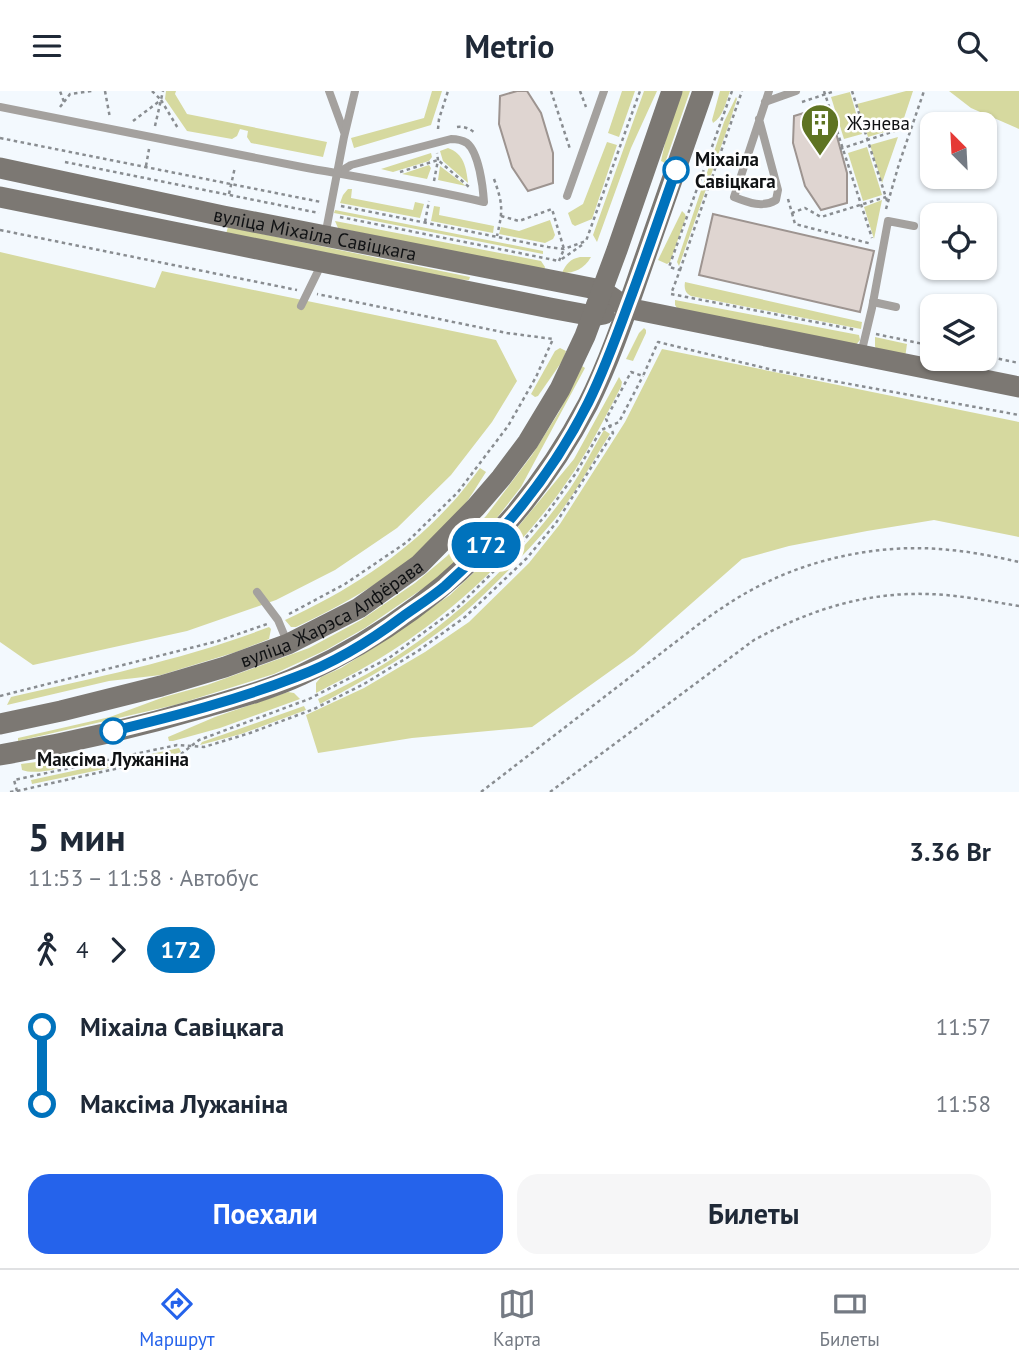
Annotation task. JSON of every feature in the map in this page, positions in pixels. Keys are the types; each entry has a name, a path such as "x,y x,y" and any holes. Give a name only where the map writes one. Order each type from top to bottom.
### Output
{"main road":[{"name":"вуліца Жарэса Алфёрава","path":"0,725 161,686 288,644 359,608 419,565 501,478 528,442 560,389 593,316 672,91"},
{"name":"вуліца Жарэса Алфёрава","path":"0,755 169,718 298,677 380,633 444,587 504,528 530,497 588,403 608,361 703,91"},
{"name":"вуліца Міхаіла Савіцкага","path":"0,168 223,216 326,225 601,290 627,308 1019,387"},
{"name":"вуліца Міхаіла Савіцкага","path":"0,197 593,316 627,308"}],"lane":[{"path":"329,91 345,134"},
{"path":"326,225 355,91"},
{"path":"567,196 604,91"},
{"path":"759,119 778,190 776,200 767,205 745,202 734,197 759,119 769,91"},
{"path":"765,101 796,91"},
{"path":"0,107 484,202 482,180 472,150 462,141 451,139 351,165 338,173"},
{"path":"861,355 888,221 914,226"},
{"path":"301,306 321,262"},
{"path":"873,302 896,307"},
{"path":"257,593 278,620 288,644"}],"path":[{"path":"60,91 64,102"},
{"path":"57,111 70,94 92,91"},
{"path":"105,91 111,121"},
{"path":"152,91 161,100 182,135 173,133"},
{"path":"438,129 448,91"},
{"path":"551,91 571,152"},
{"path":"580,91 586,108 589,100"},
{"path":"680,269 669,267 732,91"},
{"path":"743,91 671,294 920,343"},
{"path":"802,102 835,91"},
{"path":"852,91 888,204"},
{"path":"884,214 922,91"},
{"path":"825,93 874,245"},
{"path":"141,127 128,124 161,100"},
{"path":"842,149 913,125"},
{"path":"425,222 438,160 432,131 443,127"},
{"path":"453,127 473,131 480,139"},
{"path":"229,194 238,154"},
{"path":"54,160 229,194 326,225 559,261 586,241"},
{"path":"399,172 438,160"},
{"path":"438,160 470,188"},
{"path":"493,177 502,203 497,236"},
{"path":"470,188 471,182"},
{"path":"464,190 470,188"},
{"path":"785,188 795,224 874,245"},
{"path":"792,213 805,208 821,217 886,197"},
{"path":"501,216 519,221 552,209 564,249 559,261"},
{"path":"0,230 507,333 553,339 536,377 508,426 457,492 407,542 345,585 278,620 205,645 0,696"},
{"path":"874,245 878,234"},
{"path":"658,342 773,370 1019,415"},
{"path":"997,358 1019,363"},
{"path":"481,792 699,624 764,583 824,561 873,551 912,548 950,550 1019,562"},
{"path":"550,792 754,640 814,611 846,602 912,593 946,594 1019,606"},
{"path":"10,792 181,754 200,740 309,699 389,658"},
{"path":"17,791 14,780 177,744 204,747"}],"green space":[{"path":"166,91 176,91 175,94 187,114 327,142 323,157 251,143 247,137 248,131 240,129 232,139 187,131 165,99"},
{"path":"432,91 442,91 431,125 354,148 351,138 424,118"},
{"path":"622,91 635,91 619,137 608,133"},
{"path":"644,91 657,91 631,148 597,242 593,235"},
{"path":"678,91 690,91 665,163 661,161"},
{"path":"720,91 730,91 722,113 713,123 712,120"},
{"path":"913,91 901,127 868,137 857,104"},
{"path":"949,91 1019,91 1019,129 998,120 998,112 980,112"},
{"path":"850,92 862,134 844,139 831,97"},
{"path":"736,97 679,266 677,262 724,122"},
{"path":"898,137 882,183 870,145"},
{"path":"607,142 617,145 592,219 575,226 568,213 583,204"},
{"path":"867,147 882,195 863,201 848,153"},
{"path":"448,148 461,157 468,183 443,161 440,151"},
{"path":"431,153 429,161 393,172 381,169"},
{"path":"429,165 431,168 427,179 402,174"},
{"path":"440,166 466,186 438,180"},
{"path":"348,189 352,189 351,198 413,210 415,202 424,204 420,218 340,203"},
{"path":"882,200 874,239 864,207"},
{"path":"434,206 440,207 439,215 494,226 493,233 431,221"},
{"path":"335,210 543,251 543,254 334,213"},
{"path":"682,211 686,217 667,264 658,260"},
{"path":"550,220 555,235 545,243 499,234 501,227 519,231"},
{"path":"335,221 541,261 545,267 544,271 338,228"},
{"path":"228,227 470,277 469,280 423,278 225,237"},
{"path":"0,252 155,288 162,271 496,340 517,381 492,422 451,475 397,528 335,570 276,600 187,631 33,665 0,642"},
{"path":"580,257 591,257 579,269 562,273 569,262"},
{"path":"685,282 862,322 861,329 691,296 685,290"},
{"path":"675,300 859,335 860,340 855,346 677,308"},
{"path":"644,328 646,333 633,361 626,359 639,333"},
{"path":"875,337 907,344 905,358 876,349"},
{"path":"560,348 566,351 563,360 535,397 531,394 555,351"},
{"path":"662,349 1019,422 1019,537 934,520 789,546 742,559 634,654 532,727 412,738 318,753 306,715 364,688 425,652 469,622 529,563 560,524 625,422"},
{"path":"582,366 585,368 521,487 493,523 431,583 365,628 274,674 175,705 18,741 18,738 110,717 207,685 309,648 361,620 415,583 447,556 486,516 532,455 559,412"},
{"path":"619,377 621,387 581,460 555,498 510,552 458,602 430,624 372,663 316,693 316,683 321,677 378,645 450,595 503,545 574,459"},
{"path":"604,430 610,434 563,509 485,593 445,628 410,652 320,704 318,699 411,647 485,586 530,540 550,515 574,483"},
{"path":"480,468 486,472 459,512 439,534 402,566 360,593 296,627 291,627 285,620 352,585 393,557 431,524"},
{"path":"269,627 269,639 161,675 109,681 7,705 11,697 174,658"},
{"path":"288,692 294,693 300,699 220,728 169,741 168,737 215,717"},
{"path":"304,706 306,710 241,734 200,745 202,742"},
{"path":"179,748 181,752 176,754 32,784 31,780"},
{"path":"75,757 75,761 57,769 34,772 22,770 21,764"}],"building":[{"path":"527,91 541,113 553,153 553,183 528,191 512,167 499,124 500,96"},
{"name":"Жэнева","path":"820,108 836,133 847,173 847,203 821,210 805,186 793,143 794,116"},
{"path":"713,214 874,251 860,312 699,275"}],"bus line":[{"name":"172","path":"113,731 237,698 298,677 338,657 380,633 444,587 504,528 530,497 557,457 588,403 608,361 676,170"}],"place":[{"name":"Жэнева","path":"820,157"},
{"name":"Міхаіла Савіцкага","path":"676,170"},
{"name":"Максіма Лужаніна","path":"113,731"}]}
